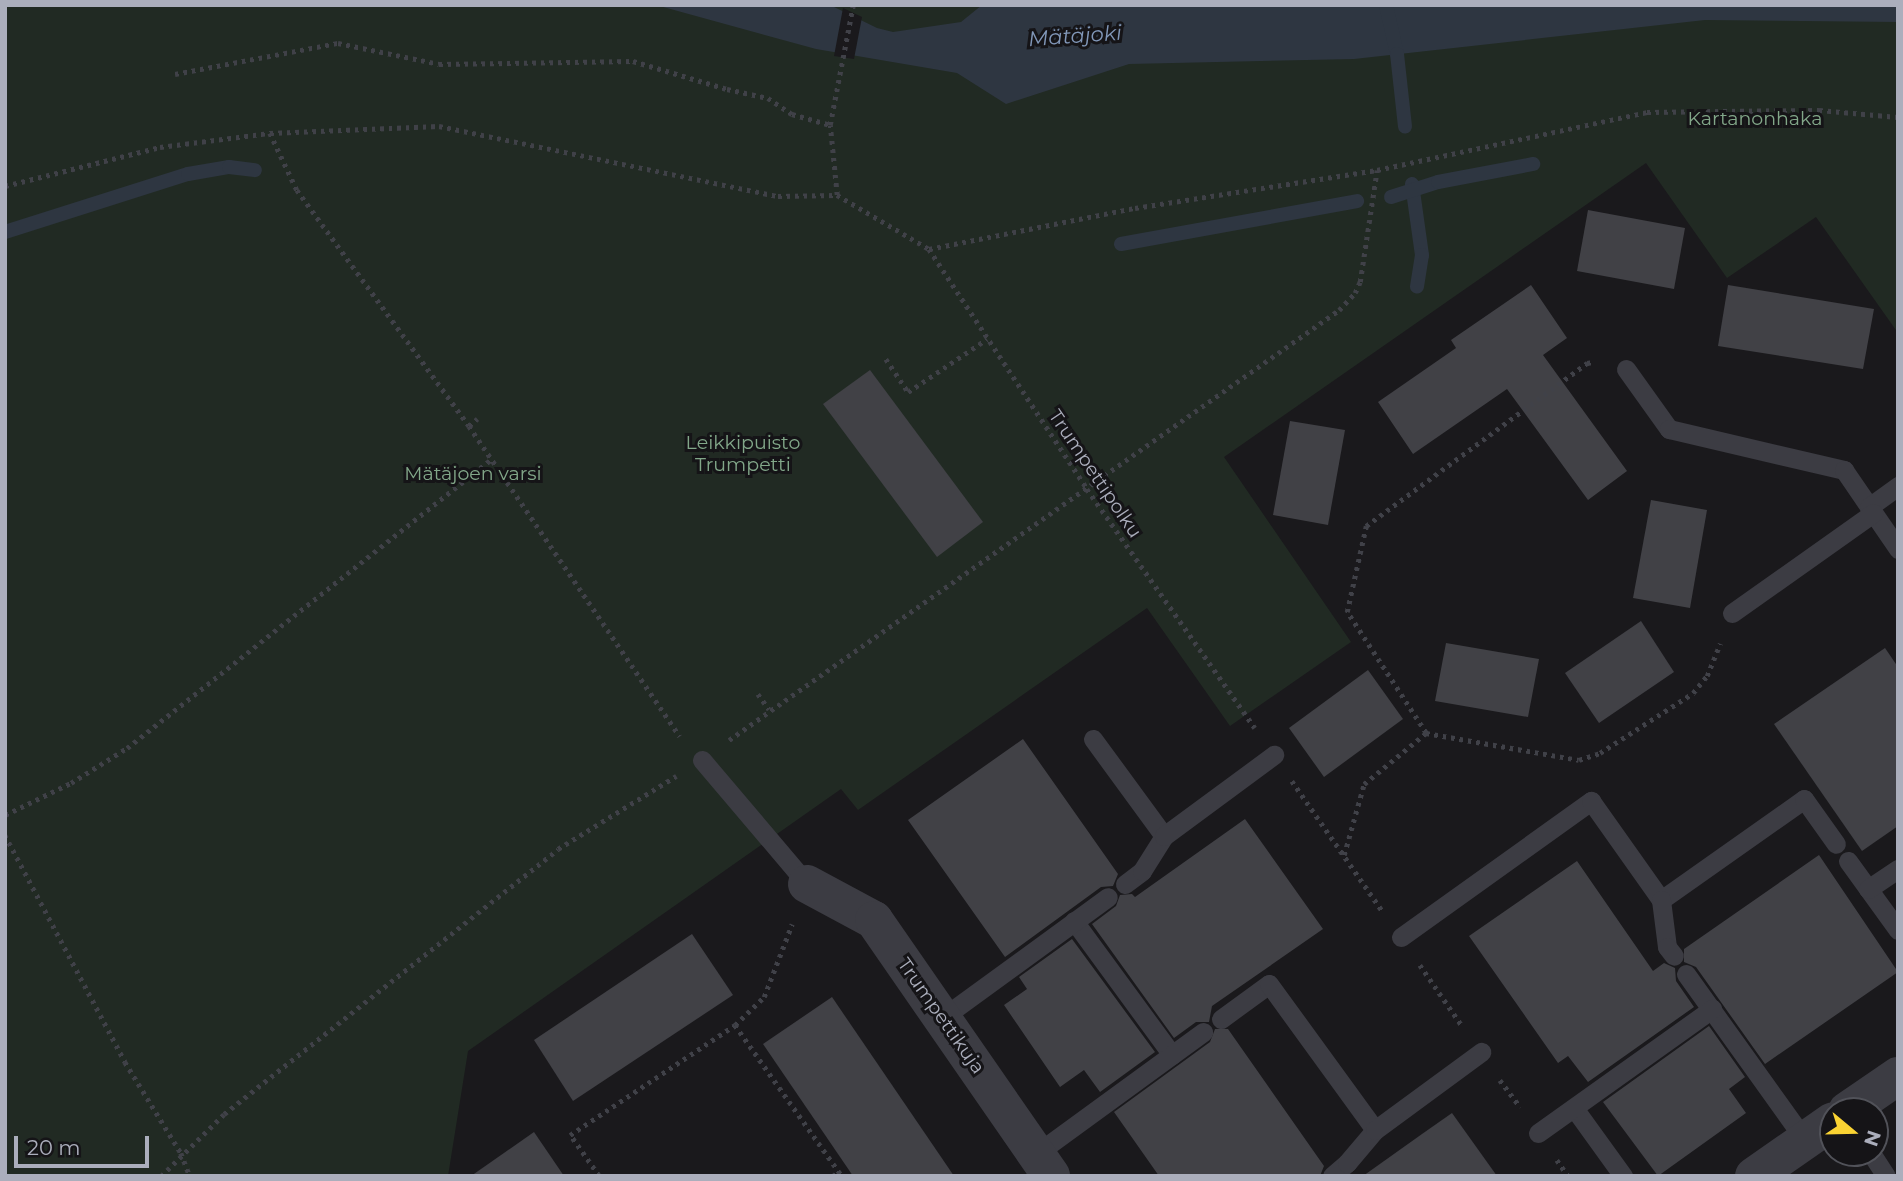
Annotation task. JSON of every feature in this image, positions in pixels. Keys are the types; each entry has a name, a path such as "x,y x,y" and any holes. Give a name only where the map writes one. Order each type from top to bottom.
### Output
{"street":[{"name":"Trumpettikuja","path":"807,884 874,920 1044,1165"},
{"path":"1867,1097 1898,1076"},
{"path":"1754,1176 1819,1131"}],"lane":[{"path":"1626,369 1670,429 1844,470 1898,549"},
{"path":"1732,613 1871,510 1898,486"},
{"path":"1093,739 1164,836"},
{"path":"1125,884 1142,871 1164,836 1273,755"},
{"path":"702,760 807,884"},
{"path":"1661,900 1804,799 1836,844"},
{"path":"1401,937 1591,801 1661,900 1667,947 1674,956"},
{"path":"1848,861 1898,930"},
{"path":"1868,889 1898,869"},
{"path":"942,1018 1108,897"},
{"path":"1073,921 1172,1055"},
{"path":"1686,974 1712,1009 1819,1131"},
{"path":"1221,1019 1269,984 1375,1130"},
{"path":"1538,1133 1712,1009"},
{"path":"1044,1165 1203,1031"},
{"path":"1332,1176 1348,1163 1375,1130 1481,1052"},
{"path":"1574,1108 1623,1176"}],"path":[{"path":"837,195 830,125 853,5"},
{"path":"175,74 338,43 439,64 632,61 727,89 768,97 792,114 830,125"},
{"path":"5,186 160,147 270,132 439,126 778,196 837,195 929,249 1135,208 1377,170 1647,112 1819,110 1898,117"},
{"path":"270,132 297,190 469,426 677,734 702,760"},
{"path":"161,1176 181,1153 301,1051 558,849 702,760 769,709 1087,489 1339,310 1355,293 1360,282 1377,170"},
{"name":"Trumpettipolku","path":"929,249 1087,489 1243,712"},
{"path":"886,359 908,392 987,339"},
{"path":"1626,369 1604,362 1587,363 1366,526 1347,612 1426,733 1578,760 1600,753 1693,693 1707,676 1732,613"},
{"path":"469,426 477,419"},
{"path":"5,815 71,783 127,748 491,460"},
{"path":"758,694 769,709"},
{"path":"1344,856 1364,784 1426,733"},
{"path":"5,835 125,1062 181,1153 190,1176"},
{"path":"599,1176 570,1135 735,1025 764,997 807,884"},
{"path":"735,1025 840,1173 833,1176"}],"green space":[{"name":"Mätäjoen varsi","path":"5,5 1898,5 1898,333 1816,217 1727,278 1646,163 1224,457 1351,642 1230,726 1147,608 858,810 841,789 468,1051 448,1176 5,1176"}],"water":[{"name":"Mätäjoki","path":"656,5 830,5 877,28 893,32 961,22 982,5 1898,5 1898,22 1705,20 1354,59 1129,64 1006,104 957,73 816,49"}],"pier":[{"path":"843,8 862,17 854,59 834,56"}],"building":[{"path":"1588,210 1685,228 1674,289 1577,271"},
{"path":"1531,285 1567,338 1543,355 1627,471 1588,500 1507,389 1413,454 1378,402 1456,348 1451,340"},
{"path":"1728,285 1874,309 1863,369 1718,346"},
{"path":"870,370 983,522 937,557 823,404"},
{"path":"1290,421 1345,430 1328,525 1273,515"},
{"path":"1651,500 1707,510 1690,608 1633,598"},
{"path":"1641,621 1674,672 1599,723 1565,673"},
{"path":"1446,643 1539,659 1528,717 1435,701"},
{"path":"1885,648 1898,667 1898,826 1862,851 1774,724"},
{"path":"1368,670 1403,719 1324,777 1289,728"},
{"path":"1023,739 1118,874 1113,886 1101,887 1005,957 908,820"},
{"path":"1245,819 1323,929 1212,1006 1209,1022 1196,1022 1174,1038 1092,924 1116,906 1120,895 1132,894 1135,897"},
{"path":"1819,855 1898,972 1765,1064 1696,967 1684,962 1684,949"},
{"path":"1577,861 1653,971 1664,963 1675,968 1676,981 1694,1007 1588,1082 1568,1056 1558,1063 1469,936"},
{"path":"692,934 733,995 573,1101 534,1040"},
{"path":"1072,939 1155,1052 1100,1092 1084,1070 1060,1087 1004,1005 1027,989 1019,977"},
{"path":"832,997 954,1176 853,1176 763,1044"},
{"path":"1709,1026 1745,1077 1729,1089 1746,1113 1658,1176 1603,1102"},
{"path":"1215,1029 1228,1029 1324,1166 1320,1176 1159,1176 1114,1112 1210,1042"},
{"path":"1452,1113 1497,1176 1363,1176 1422,1134"},
{"path":"534,1132 564,1176 471,1176"}],"waterway":[{"path":"1386,5 1397,54 1405,127"},
{"path":"1391,197 1438,182 1533,164"},
{"path":"5,232 188,174 229,167 255,170"},
{"path":"1412,184 1422,255 1417,287"},
{"path":"1121,244 1357,201"}],"park label":[{"name":"Kartanonhaka","path":"1755,119"},
{"name":"Leikkipuisto Trumpetti","path":"743,454"}]}
